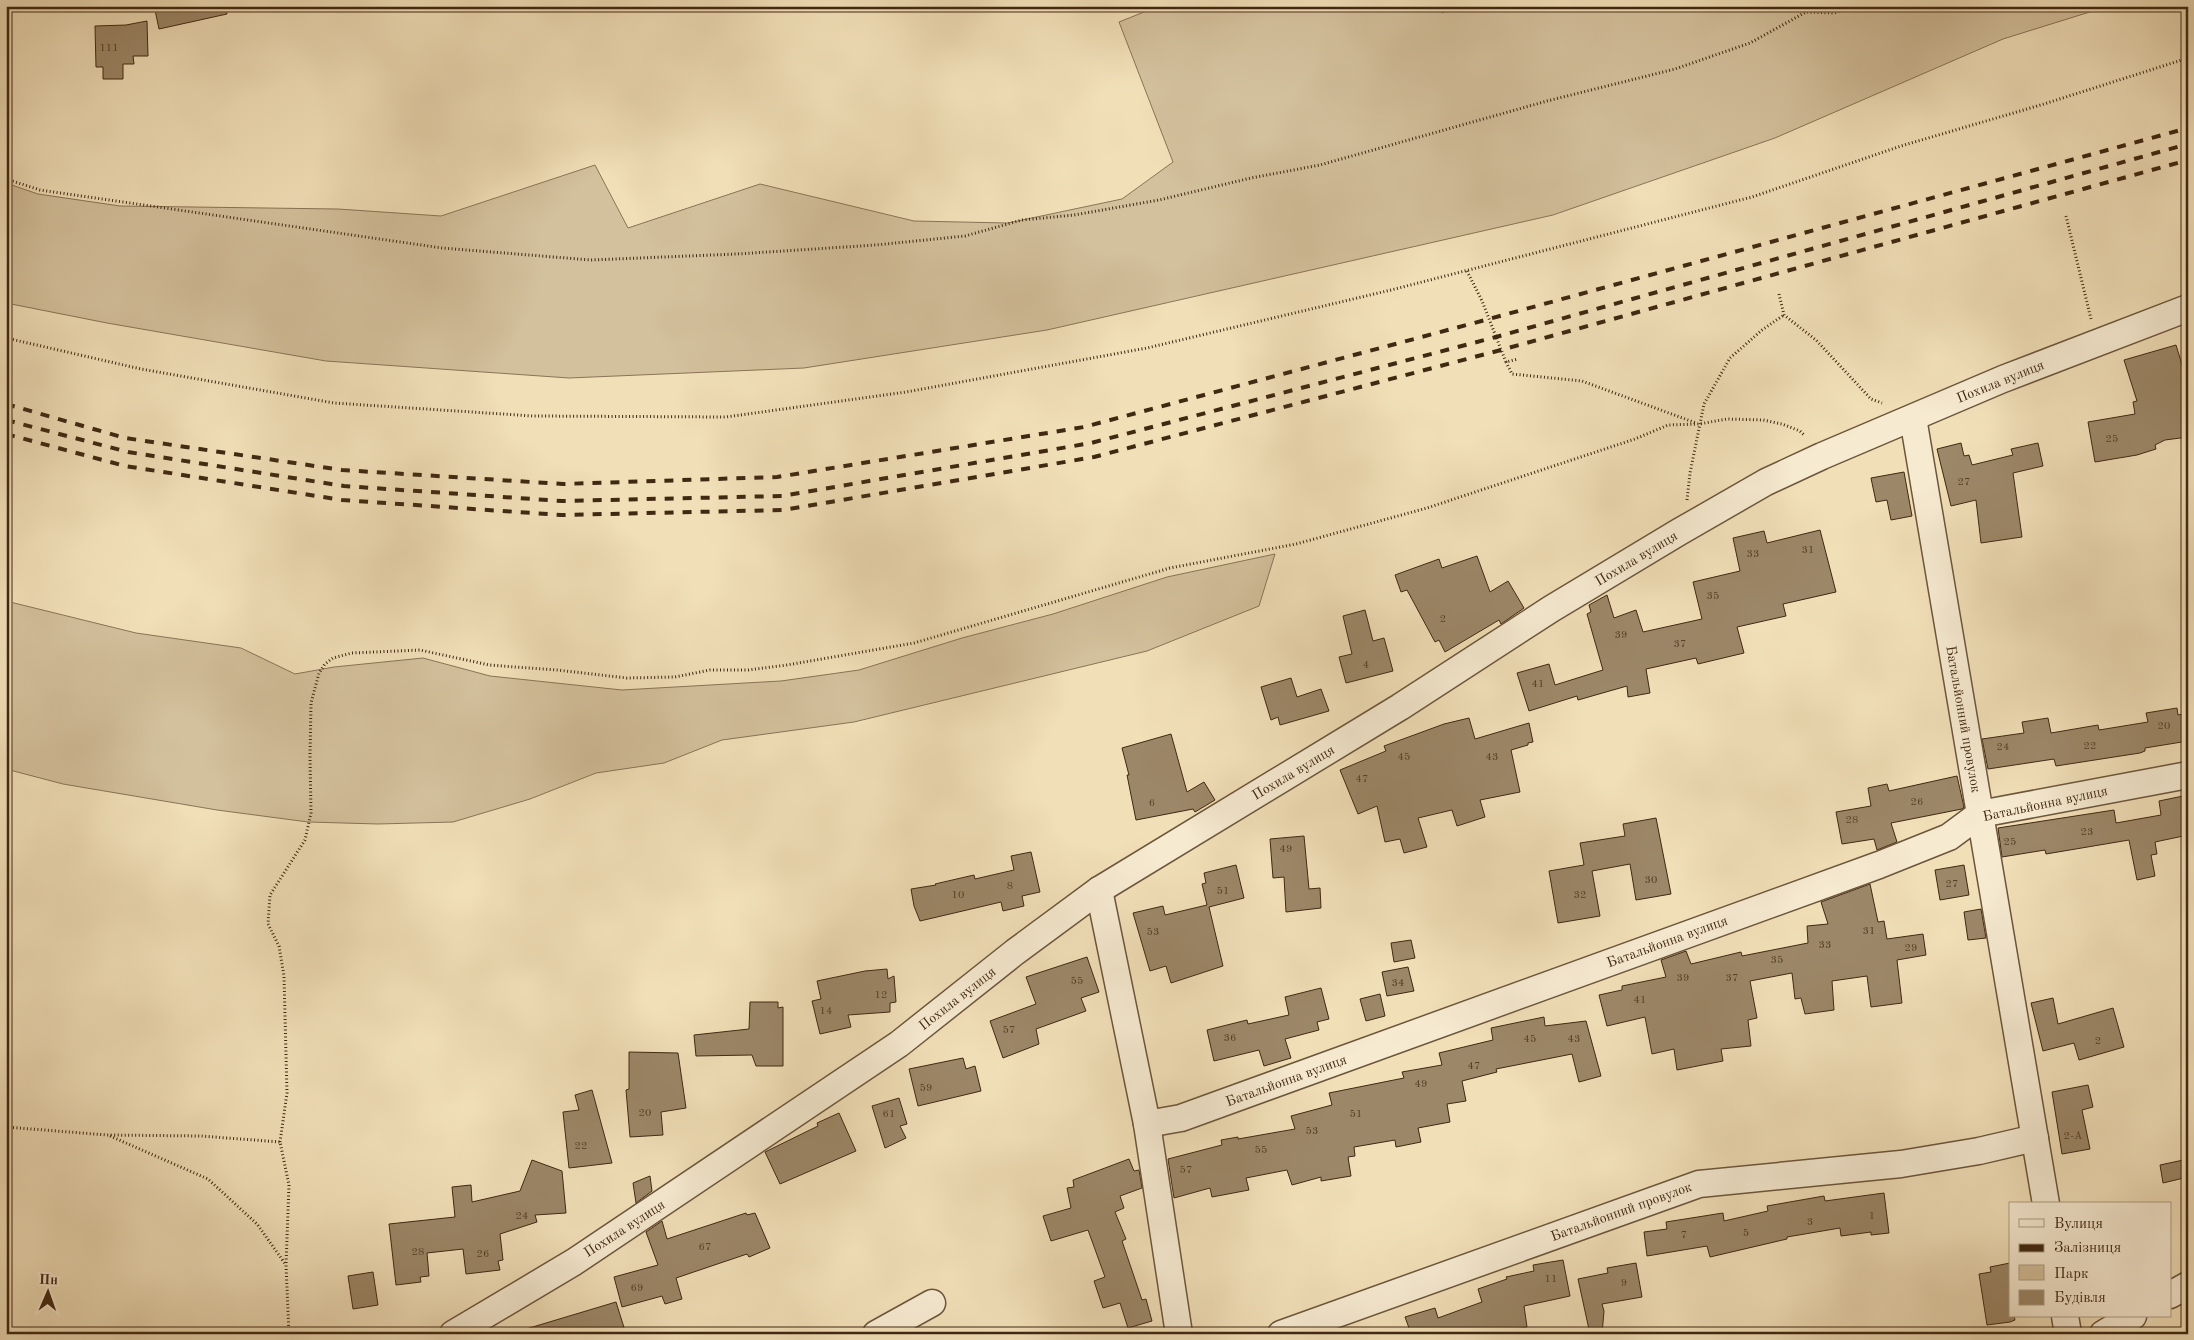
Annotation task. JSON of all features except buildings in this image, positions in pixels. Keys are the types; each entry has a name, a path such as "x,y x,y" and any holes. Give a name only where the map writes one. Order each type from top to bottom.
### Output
{"street":[{"name":"Похила вулиця","path":"453,1334 574,1262 899,1044 1015,952 1098,890 1400,707 1551,609 1679,532 1766,482 1822,456 2004,379 2188,308"},
{"name":"Батальйонний провулок","path":"1914,418 2046,1202"},
{"name":"Батальйонна вулиця","path":"1147,1124 1190,1115 1879,865 1949,837 1980,814 2188,775"},
{"path":"1098,890 1147,1124 1180,1334"},
{"name":"Батальйонний провулок","path":"1281,1334 1699,1184 1901,1164 1979,1151 2035,1138"},
{"path":"2172,1294 2188,1285"},
{"path":"876,1334 932,1303"},
{"path":"2065,1318 2068,1334"},
{"path":"2103,1334 2130,1318"}],"path":[{"path":"6,179 40,190 442,248 591,260 737,254 876,245 965,236 1022,220 1074,214 1159,200 1251,178 1320,166 1547,101 1675,69 1750,43 1806,12 1834,13 1856,6"},
{"path":"6,338 141,369 334,403 533,416 726,417 906,392 1147,348 1467,271 1752,197 1901,146 2044,104 2188,58"},
{"path":"2066,216 2097,343"},
{"path":"1467,271 1482,301 1512,374 1582,381 1699,424"},
{"path":"1779,294 1784,315 1816,340 1871,398 1914,418"},
{"path":"1679,532 1686,509 1690,473 1704,404 1730,358 1762,330 1784,315"},
{"path":"1506,362 1518,359"},
{"path":"289,1334 286,1265 289,1185 280,1142 287,1093 284,976 279,946 268,924 270,895 305,840 311,813 311,703 319,673 325,664 333,658 352,653 420,650 489,664 626,678 675,676 710,670 748,670 787,665 914,643 1170,568 1296,544 1436,505 1635,438 1668,425 1699,424 1727,419 1763,420 1782,424 1800,431 1822,456"},
{"path":"6,1127 107,1135 201,1136 280,1142"},
{"path":"107,1135 208,1179 257,1224 286,1265"}],"green space":[{"path":"1159,6 1439,6 1442,13 1460,6 2109,6 2003,39 1775,138 1553,215 1047,330 804,368 569,378 326,361 107,323 6,303 6,183 38,194 120,206 338,209 441,216 595,165 628,228 760,184 914,221 1008,223 1122,199 1173,162 1119,22"},
{"path":"1275,554 1259,606 1147,651 854,722 722,740 664,763 596,773 530,799 453,822 378,824 308,822 217,810 63,784 6,769 6,601 136,633 241,648 295,674 334,667 423,658 490,676 622,690 781,681 859,670 962,638 1053,614 1167,577"}],"railway":[{"path":"6,404 125,438 342,470 563,484 777,477 1084,427 1489,319 2188,128"},
{"path":"6,420 128,452 344,486 562,501 782,496 1091,443 1496,337 2188,144"},
{"path":"6,434 125,466 342,500 561,515 783,510 1094,457 1501,350 2188,160"}]}
